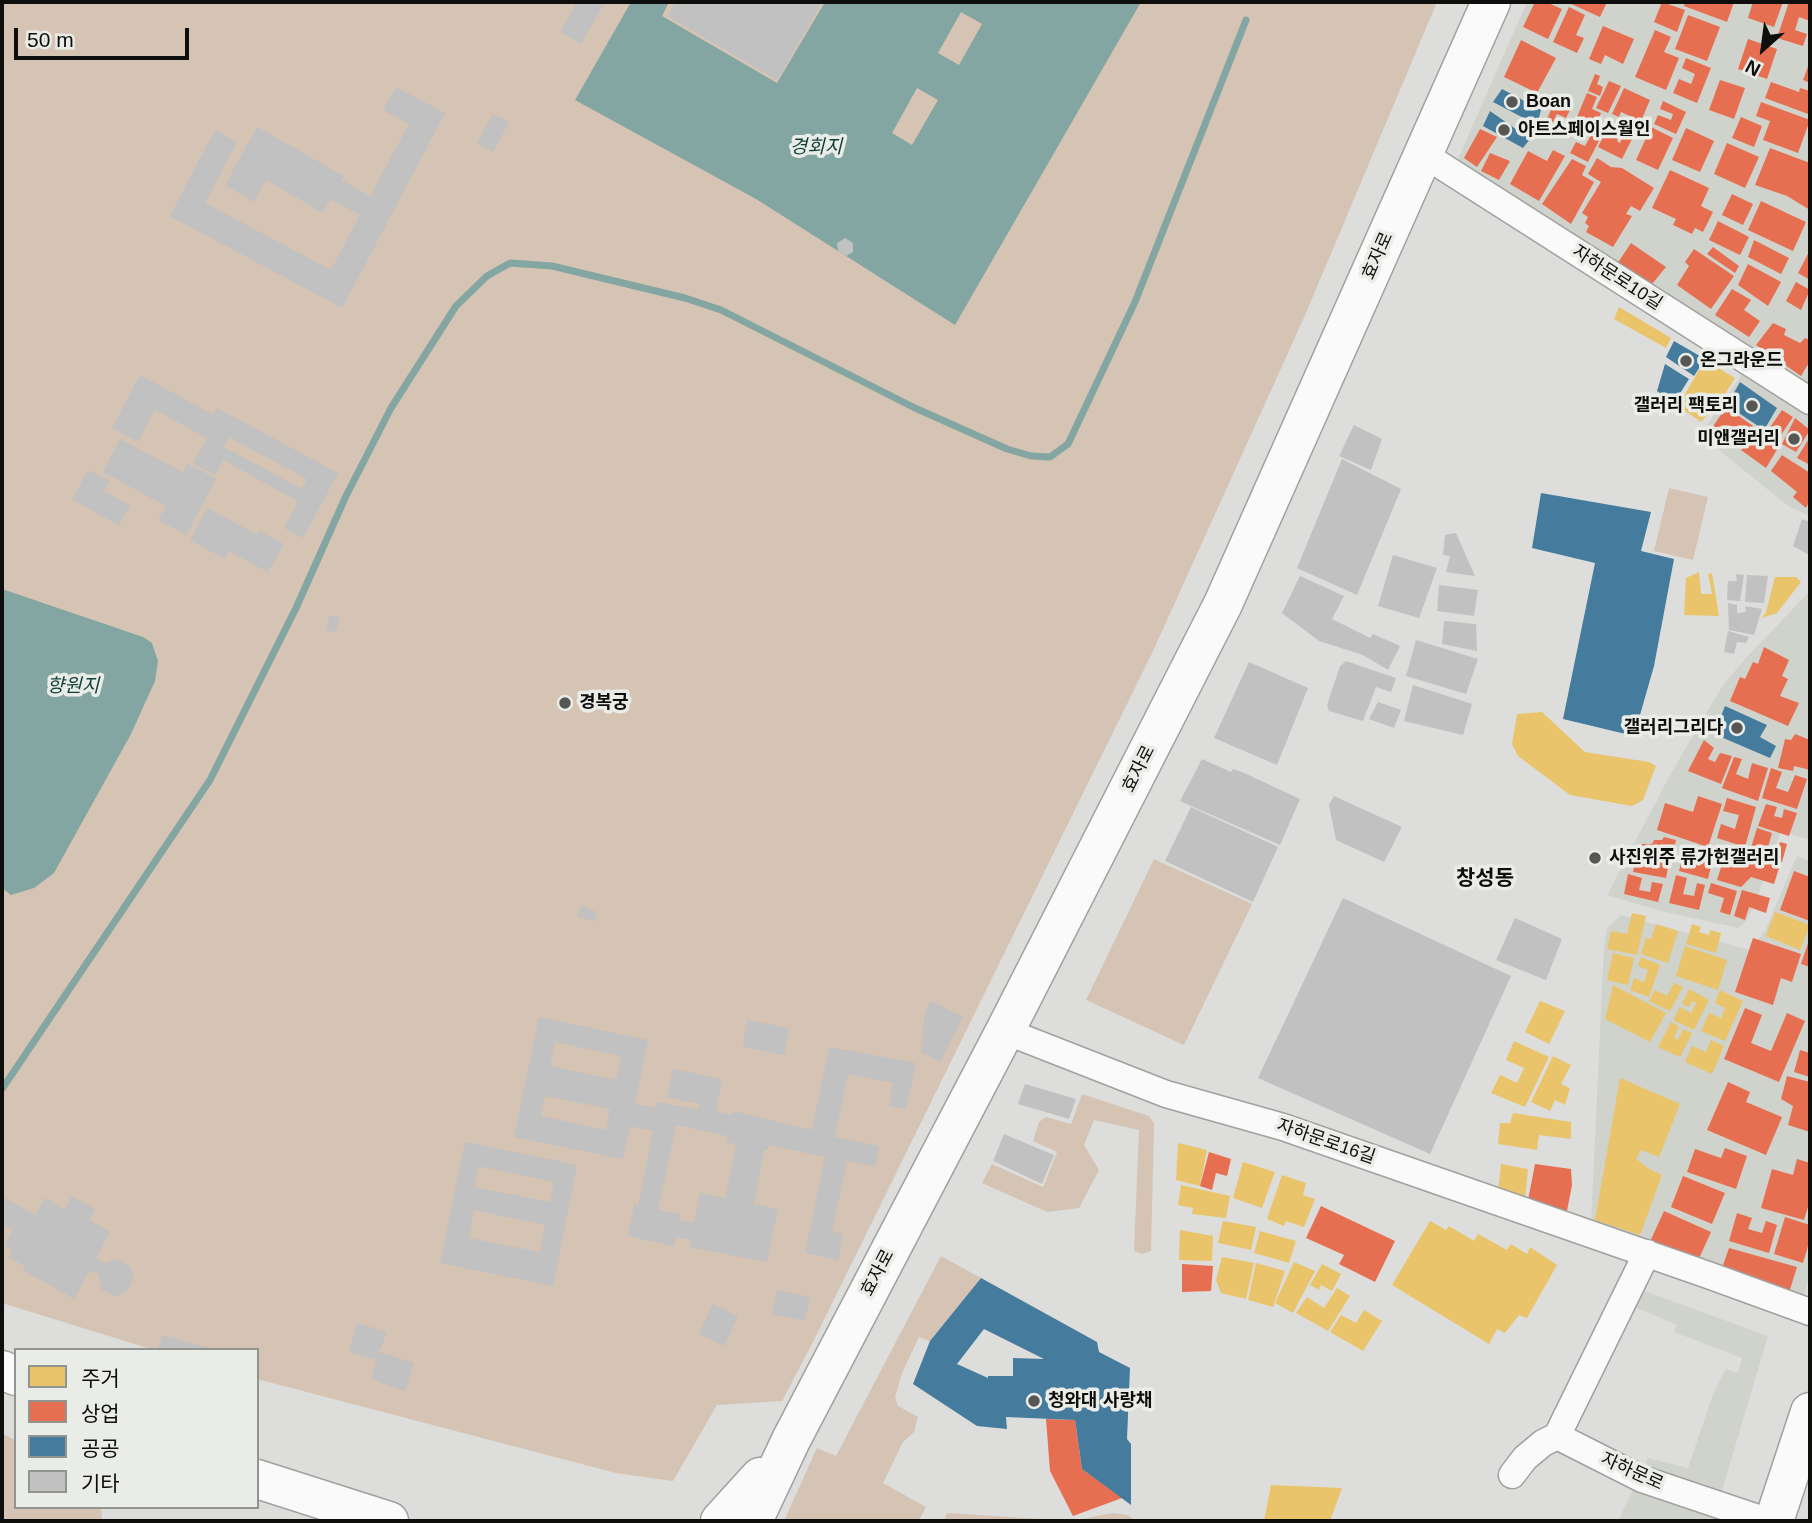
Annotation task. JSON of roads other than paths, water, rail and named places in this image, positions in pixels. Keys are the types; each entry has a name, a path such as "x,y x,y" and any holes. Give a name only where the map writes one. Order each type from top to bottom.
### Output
{"street":[{"name":"효자로","path":"753,1521 791,1440 1005,1031 1223,604 1491,2"},
{"name":"자하문로10길","path":"1423,154 1810,401"},
{"name":"자하문로16길","path":"1005,1031 1166,1094 1283,1127 1810,1312"},
{"path":"1512,1475 1525,1458 1543,1443 1557,1436 1647,1253"},
{"path":"1774,1521 1810,1412"},
{"name":"자하문로","path":"1557,1436 1642,1479 1767,1521"},
{"path":"720,1521 736,1507 791,1440"},
{"path":"769,1521 791,1440"},
{"path":"259,1480 389,1521"}],"water":[{"name":"경회지","path":"631,2 669,2 662,16 777,83 825,2 1141,2 955,325 756,199 575,100","holes":["961,12 982,24 959,65 938,53","917,88 938,100 912,145 892,133"]},
{"name":"향원지","path":"2,589 143,637 152,643 158,661 155,681 131,734 54,873 34,888 11,895 2,888"}],"waterway":[{"path":"2,1089 210,780 391,408 456,306 487,276 510,263 552,266 685,298 721,310 915,408 1007,449 1031,456 1050,457 1068,444 1135,302 1246,20"}],"place":[{"name":"Boan","path":"1512,102"},
{"name":"아트스페이스월인","path":"1504,130"},
{"name":"온그라운드","path":"1686,361"},
{"name":"갤러리 팩토리","path":"1752,406"},
{"name":"미앤갤러리","path":"1794,439"},
{"name":"경복궁","path":"565,703"},
{"name":"갤러리그리다","path":"1737,728"},
{"name":"사진위주 류가헌갤러리","path":"1595,858"},
{"name":"청와대 사랑채","path":"1034,1401"}],"district":[{"name":"창성동","path":"1485,879"}]}
